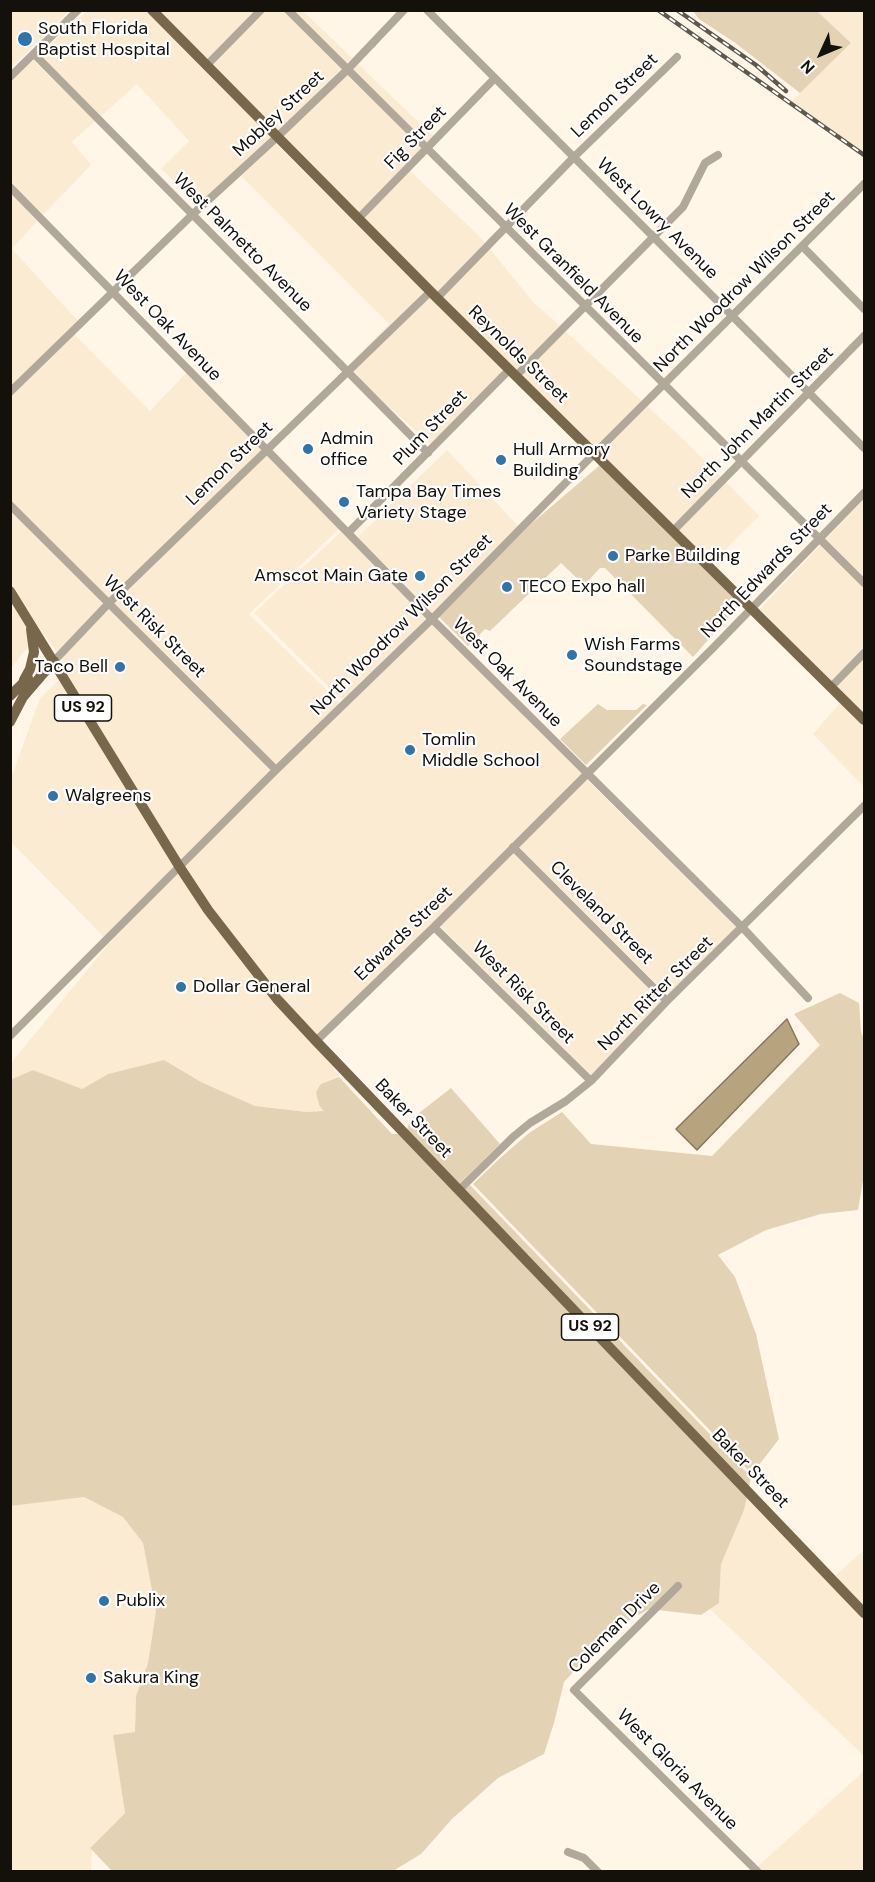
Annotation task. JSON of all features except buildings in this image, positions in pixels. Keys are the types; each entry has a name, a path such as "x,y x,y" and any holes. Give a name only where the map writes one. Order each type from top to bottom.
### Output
{"main road":[{"name":"Reynolds Street","path":"152,10 276,138 864,720"},
{"name":"Baker Street","path":"10,591 179,867 208,910 277,999 864,1613"},
{"path":"10,696 30,669 34,652 31,624"},
{"path":"24,680 54,661"},
{"path":"10,722 23,697 54,661"},
{"path":"10,702 23,697"}],"street":[{"path":"10,77 78,10"},
{"path":"206,66 261,10"},
{"name":"West Granfield Avenue","path":"288,10 864,583"},
{"name":"Mobley Street","path":"10,392 193,214 347,70 404,10"},
{"name":"West Lowry Avenue","path":"427,10 864,448"},
{"name":"West Palmetto Avenue","path":"34,54 428,453"},
{"name":"Lemon Street","path":"54,661 109,603 348,371 434,295 677,57"},
{"name":"Fig Street","path":"358,219 495,78"},
{"path":"653,236 682,207 705,163 718,155"},
{"name":"North Woodrow Wilson Street","path":"10,1036 276,770 432,619 864,184"},
{"name":"West Oak Avenue","path":"10,187 432,619 743,928 808,998"},
{"name":"Plum Street","path":"348,533 428,453 584,306 653,236"},
{"path":"803,247 864,309"},
{"name":"North John Martin Street","path":"673,531 864,336"},
{"name":"North Edwards Street","path":"513,847 864,493"},
{"name":"West Risk Street","path":"10,505 276,770"},
{"path":"831,687 864,653"},
{"name":"North Ritter Street","path":"459,1190 513,1137 591,1081 667,1001 864,806"},
{"name":"Edwards Street","path":"316,1041 513,847"},
{"name":"Cleveland Street","path":"513,847 667,1001"},
{"name":"West Risk Street","path":"434,927 591,1081"},
{"name":"Coleman Drive","path":"574,1690 678,1586"},
{"name":"West Gloria Avenue","path":"574,1690 758,1872"},
{"path":"568,1852 584,1858 598,1872"}],"shaded area":[{"name":"South Florida Baptist Hospital","path":"11,10 69,10 69,11 11,67"},
{"path":"87,11 146,11 271,138 199,203 161,169 189,141 137,84 101,116 40,54"},
{"path":"158,11 256,11 206,60"},
{"path":"266,11 303,11 352,58 277,132 212,66"},
{"path":"693,11 817,11 851,43 800,93 734,42 699,19"},
{"path":"817,11 864,11 864,153 791,102 851,43"},
{"path":"33,60 95,121 72,142 91,165 43,215 11,181 11,82"},
{"path":"358,64 433,136 358,214 282,138"},
{"path":"276,144 424,292 348,365 389,324 241,176"},
{"path":"410,171 485,243 437,293 364,219"},
{"path":"11,193 37,221 12,249 78,321 11,386"},
{"path":"490,249 533,302 560,326 516,370 443,298"},
{"path":"430,297 505,371 431,444 358,379 360,377 354,371"},
{"path":"565,331 642,401 595,448 522,376"},
{"name":"Tomlin Middle School","path":"72,332 150,411 189,370 342,526 249,614 342,705 432,619 586,773 316,1041 179,866 276,770 11,505 11,392"},
{"path":"647,406 721,477 673,525 601,453"},
{"path":"447,450 518,526 432,613 358,537"},
{"path":"600,465 740,604 693,657 605,568 600,568 584,585 561,563 490,631 485,629 468,646 439,617 531,524"},
{"path":"726,482 759,516 711,564 678,531"},
{"path":"864,499 864,647 831,681 760,609"},
{"path":"11,511 103,604 57,652 39,628 11,582"},
{"path":"341,532 426,619 342,700 254,613"},
{"path":"11,599 27,625 29,646 11,668"},
{"path":"109,609 270,770 180,860 66,673 69,669 62,658"},
{"path":"864,658 864,714 837,687"},
{"path":"60,679 174,866 104,937 11,842 10,781 40,698"},
{"path":"840,703 864,726 864,787 813,734"},
{"path":"598,704 607,710 636,710 643,704 647,705 586,765 560,739"},
{"path":"586,779 737,928 668,995 519,847"},
{"path":"513,853 662,1002 591,1075 440,926"},
{"path":"178,873 240,960 274,1002 330,1063 339,1077 321,1084 325,1111 307,1112 255,1106 201,1082 164,1060 108,1074 82,1089 33,1070 11,1080 11,1063 107,946"},
{"path":"840,993 859,1003 861,1032 864,1039 864,1175 858,1210 821,1214 766,1230 718,1255 735,1277 756,1334 779,1439 752,1474 473,1184 529,1133 562,1112 591,1144 712,1156 820,1045 794,1014"},
{"path":"787,1019 799,1044 697,1150 676,1129"},
{"path":"164,1060 201,1082 255,1106 307,1112 324,1111 319,1105 316,1092 321,1084 339,1077 392,1134 399,1134 747,1497 744,1510 721,1564 719,1603 701,1615 649,1609 613,1629 564,1682 544,1754 498,1778 452,1819 421,1854 393,1871 112,1871 90,1848 125,1813 113,1735 135,1732 136,1696 148,1663 156,1611 143,1543 123,1517 84,1497 11,1506 10,1080 33,1070 82,1089 108,1074"},
{"path":"451,1088 500,1144 459,1184 407,1130 410,1120"},
{"path":"470,1185 751,1477 749,1487 464,1190"},
{"path":"84,1497 123,1517 143,1543 156,1611 148,1663 136,1696 135,1732 113,1735 125,1813 90,1847 92,1849 91,1871 11,1871 10,1506"},
{"path":"747,1497 864,1619 864,1756 710,1609 719,1603 721,1564 744,1510"},
{"path":"864,1550 864,1606 835,1576"},
{"path":"864,1771 864,1871 761,1872 757,1867"}],"railway":[{"path":"658,10 864,155"},
{"path":"677,10 756,65 786,91"}],"place":[{"name":"South Florida Baptist Hospital","path":"25,39"},
{"name":"Admin office","path":"308,449"},
{"name":"Hull Armory Building","path":"501,460"},
{"name":"Tampa Bay Times Variety Stage","path":"344,502"},
{"name":"Parke Building","path":"613,556"},
{"name":"Amscot Main Gate","path":"420,576"},
{"name":"TECO Expo hall","path":"507,587"},
{"name":"Wish Farms Soundstage","path":"572,655"},
{"name":"Taco Bell","path":"120,667"},
{"name":"Tomlin Middle School","path":"410,750"},
{"name":"Walgreens","path":"53,796"},
{"name":"Dollar General","path":"181,987"},
{"name":"Publix","path":"104,1601"},
{"name":"Sakura King","path":"91,1678"}]}
